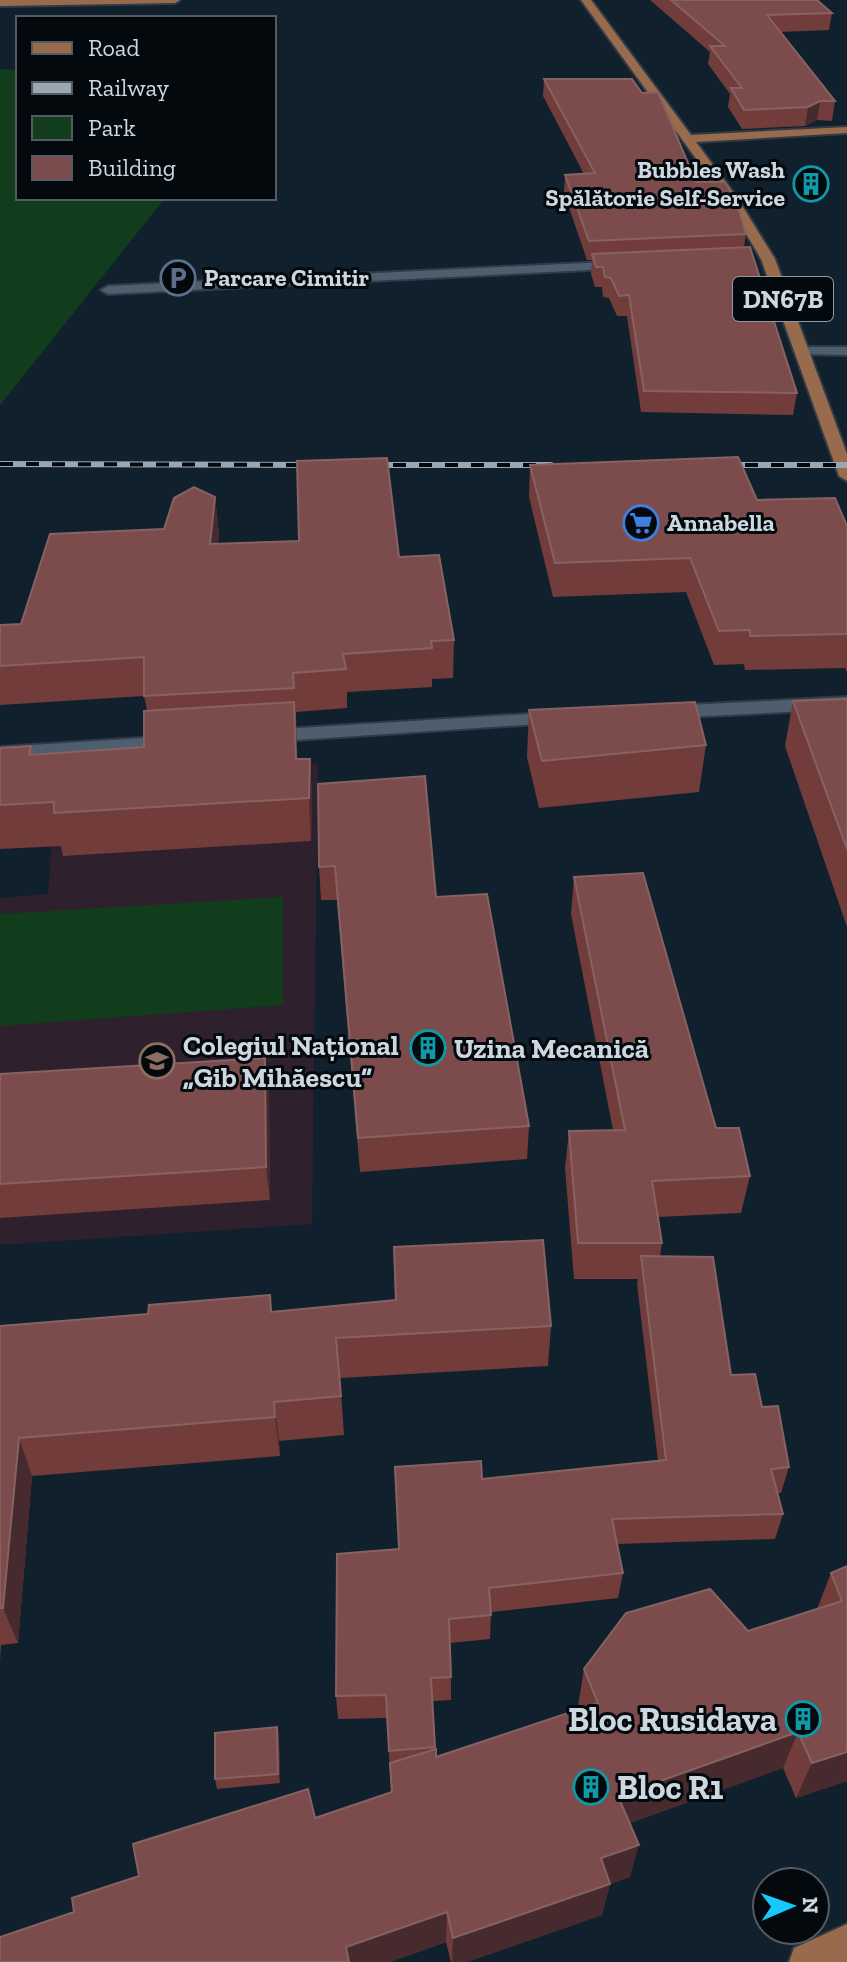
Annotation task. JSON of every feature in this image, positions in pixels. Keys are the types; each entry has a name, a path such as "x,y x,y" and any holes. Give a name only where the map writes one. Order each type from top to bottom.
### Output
{"main road":[{"path":"0,3 175,0"},
{"name":"DN67B","path":"586,0 741,213 768,259 847,476"},
{"path":"687,139 847,130"},
{"path":"808,1962 847,1943"}],"street":[{"path":"752,259 768,259"},
{"path":"108,290 642,265"},
{"path":"803,351 847,351"},
{"path":"639,714 847,703"},
{"path":"251,737 577,717"},
{"path":"0,753 189,741"}],"shaded area":[{"name":"Colegiul Național „Gib Mihăescu”","path":"318,763 312,1224 0,1245 0,898 48,894 56,782"}],"green space":[{"path":"0,69 16,70 16,200 163,200 0,405"},
{"path":"283,897 283,1005 0,1026 0,914"}],"building":[{"path":"671,0 817,0 832,13 767,15 835,101 820,101 808,107 744,110 731,88 742,88 710,46 725,46"},
{"path":"544,79 632,79 642,93 658,92 696,182 725,182 736,201 746,234 589,241 565,175 595,173"},
{"path":"750,247 797,393 644,391 629,295 619,296 611,278 605,277 603,267 596,267 592,254"},
{"path":"738,457 757,500 835,498 847,526 847,634 750,636 750,630 719,631 690,558 555,563 530,465"},
{"path":"387,458 399,557 439,555 454,640 431,641 432,648 343,654 346,669 293,673 294,688 144,696 144,657 0,666 0,625 21,624 50,534 164,529 174,498 194,487 215,497 210,544 299,541 297,461"},
{"path":"847,699 847,849 793,701"},
{"path":"294,702 296,759 310,759 309,798 54,813 54,802 0,805 0,748 31,746 29,755 144,747 144,711"},
{"path":"695,702 706,745 542,761 529,710"},
{"name":"Uzina Mecanică","path":"425,776 436,897 487,894 529,1126 358,1138 335,866 319,867 318,784"},
{"path":"643,873 716,1128 739,1128 750,1176 652,1181 662,1243 578,1243 569,1131 625,1130 574,877"},
{"path":"265,1058 266,1167 0,1184 0,1074"},
{"path":"543,1240 551,1326 336,1338 341,1396 274,1402 275,1417 19,1438 3,1608 0,1608 0,1326 148,1314 149,1305 270,1295 271,1312 396,1300 394,1247"},
{"path":"641,1256 713,1257 731,1375 755,1374 762,1407 778,1406 789,1467 771,1469 783,1514 612,1519 623,1573 489,1588 491,1615 449,1619 451,1677 431,1678 435,1747 389,1751 386,1695 336,1696 337,1554 399,1549 395,1467 481,1461 482,1479 666,1460"},
{"name":"Bloc R1","path":"847,1566 847,1752 812,1763 798,1732 618,1796 639,1845 601,1858 610,1884 453,1938 447,1912 346,1947 349,1962 0,1962 0,1937 74,1912 72,1898 139,1876 133,1844 308,1789 315,1818 392,1792 390,1763 436,1749 436,1757 598,1703 584,1669 626,1613 710,1589 748,1631 842,1601 831,1573"},
{"path":"277,1727 278,1774 215,1779 215,1733"}],"railway":[{"path":"0,464 319,465"},
{"path":"367,465 551,465"},
{"path":"719,465 847,465"}],"place":[{"name":"Bubbles Wash Spălătorie Self-Service","path":"811,184"},
{"name":"Parcare Cimitir","path":"178,278"},
{"name":"Annabella","path":"641,523"},
{"name":"Uzina Mecanică","path":"428,1048"},
{"name":"Colegiul Național „Gib Mihăescu”","path":"157,1061"},
{"name":"Bloc Rusidava","path":"803,1719"},
{"name":"Bloc R1","path":"591,1787"}]}
